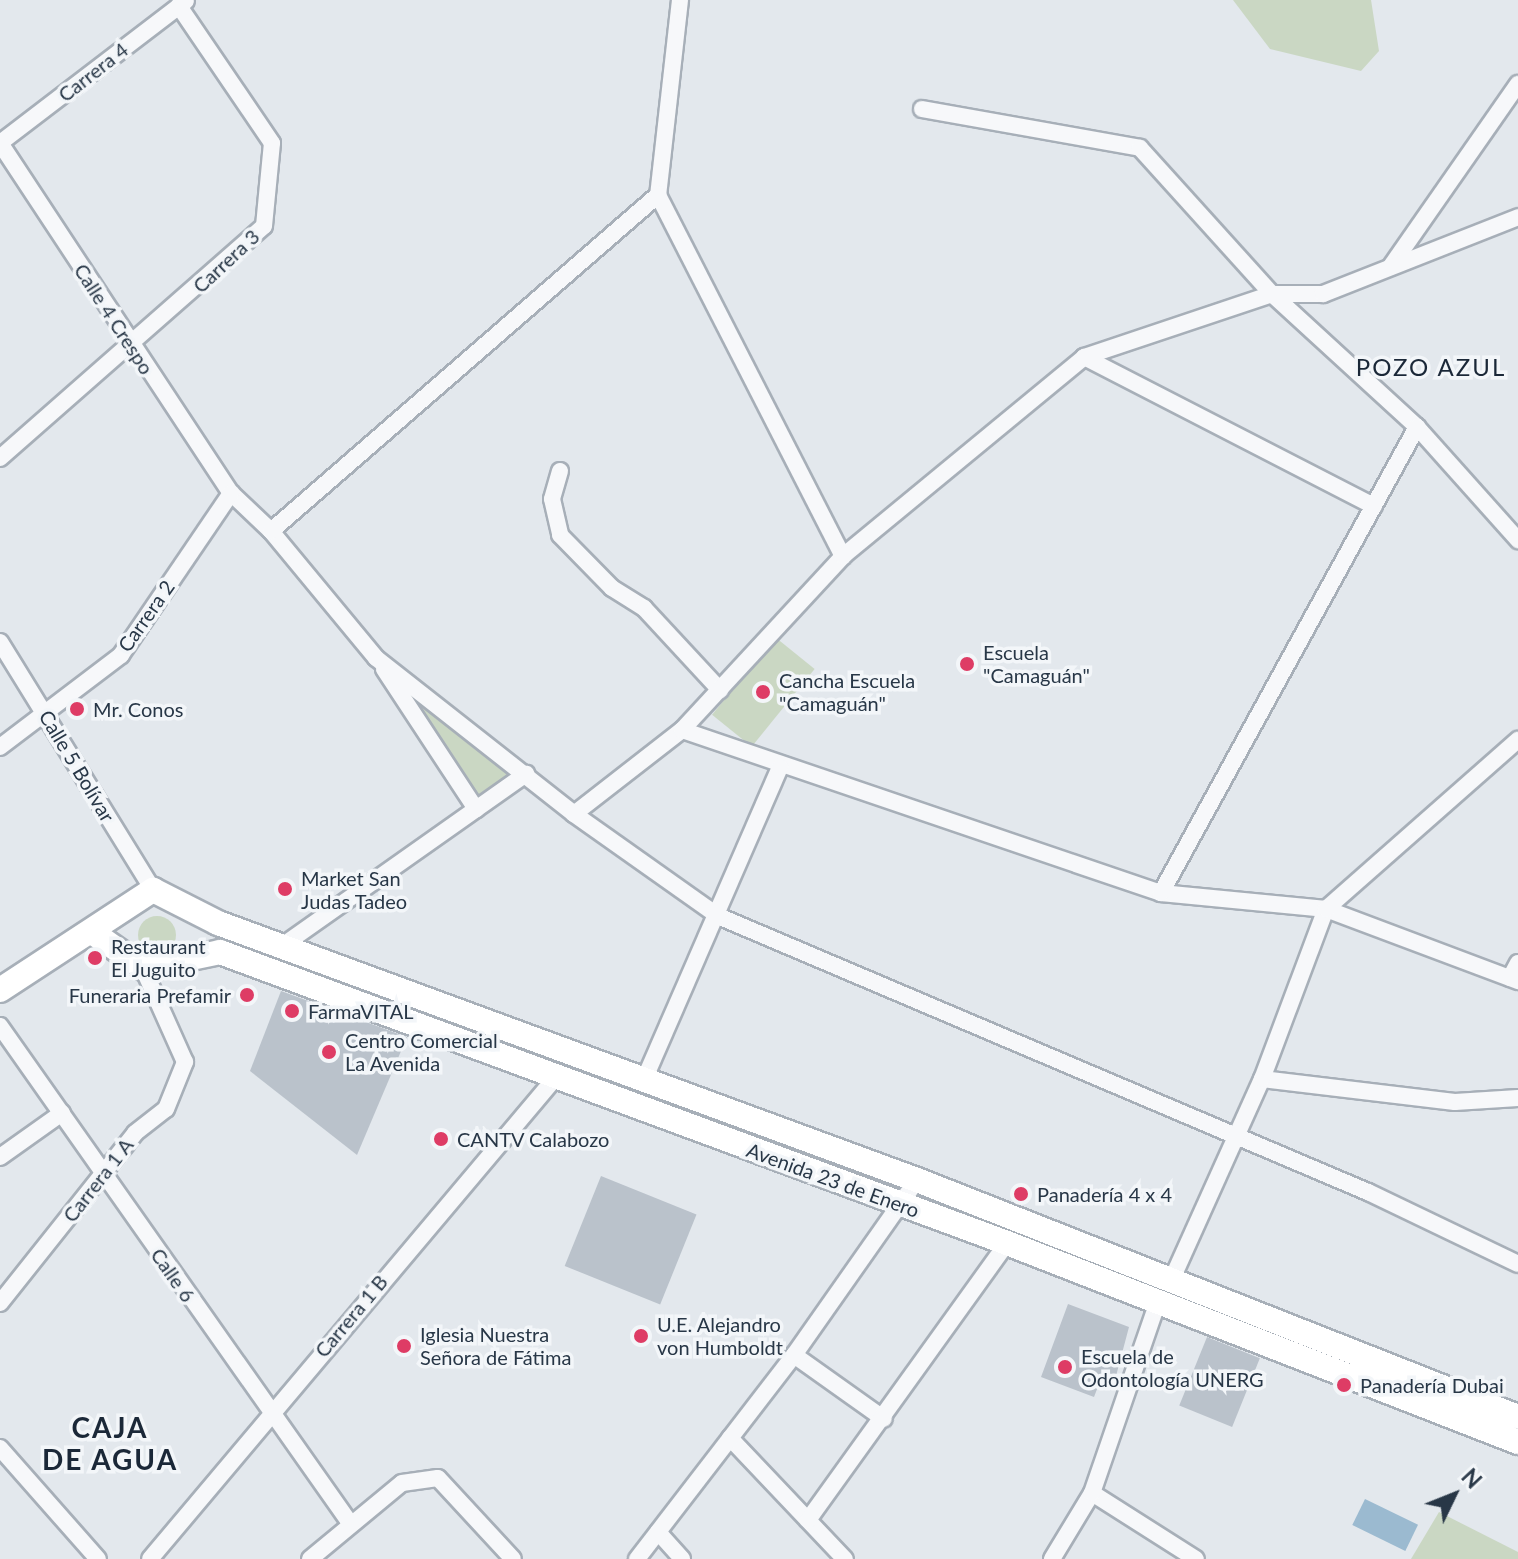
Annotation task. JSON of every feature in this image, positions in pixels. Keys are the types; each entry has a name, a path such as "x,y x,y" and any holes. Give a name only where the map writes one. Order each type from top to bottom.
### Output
{"main road":[{"path":"0,990 153,890"},
{"name":"Avenida 23 de Enero","path":"153,890 282,946 917,1180 1518,1417"},
{"path":"92,932 143,968"},
{"name":"Avenida 23 de Enero","path":"143,968 220,952 1007,1243 1518,1442"}],"street":[{"path":"680,0 658,195 843,556"},
{"name":"Carrera 4","path":"0,143 183,3"},
{"name":"Carrera 3","path":"0,458 131,349 264,226 272,143 183,3"},
{"path":"1390,267 1518,84"},
{"path":"922,109 1140,148 1272,294 1417,427 1518,540"},
{"name":"Calle 4 Crespo","path":"0,143 131,349 231,493 271,531 376,658"},
{"path":"271,531 658,195"},
{"path":"574,814 682,730 843,556 1084,357 1272,294 1323,294 1518,217"},
{"path":"1084,357 1374,506"},
{"path":"1161,893 1417,427"},
{"path":"560,471 552,499 560,535 615,591 644,608 720,690"},
{"name":"Carrera 2","path":"0,747 47,716 121,655 231,493"},
{"name":"Calle 5 Bolívar","path":"0,642 153,890"},
{"path":"376,658 574,814 718,916 1237,1136 1518,1264"},
{"path":"376,658 476,809"},
{"path":"682,730 780,767 1161,893 1326,909 1515,974"},
{"path":"1172,1279 1262,1079 1326,909 1518,740"},
{"path":"644,1080 718,916 780,767"},
{"path":"282,946 526,774"},
{"name":"Carrera 1 A","path":"0,1303 135,1133 166,1109 185,1062 143,968"},
{"name":"Calle 6","path":"0,1026 270,1415 350,1523"},
{"name":"Carrera 1 B","path":"150,1559 556,1077"},
{"path":"1262,1079 1455,1102 1518,1098"},
{"path":"0,1157 62,1113"},
{"path":"637,1559 794,1355 917,1180"},
{"path":"808,1520 884,1419 1007,1243"},
{"path":"1052,1559 1092,1493 1158,1301"},
{"path":"794,1355 884,1419"},
{"path":"730,1438 845,1559"},
{"path":"0,1448 98,1559"},
{"path":"310,1559 402,1483 438,1478 513,1559"},
{"path":"1092,1493 1196,1559"},
{"path":"658,1532 682,1559"}],"green space":[{"path":"1233,0 1371,0 1379,51 1361,71 1270,49"},
{"name":"Cancha Escuela \"Camaguán\"","path":"775,637 815,669 752,747 712,715"},
{"path":"402,683 514,772 476,799"},
{"path":"157,916 170,922 176,935 170,948 157,954 144,948 138,935 144,922"},
{"path":"1439,1512 1518,1552 1518,1559 1411,1559"}],"water":[{"path":"1365,1499 1418,1525 1405,1551 1352,1525"}],"building":[{"name":"Centro Comercial La Avenida","path":"281,991 407,1037 357,1155 250,1071"},
{"path":"601,1176 696,1215 660,1305 565,1266"},
{"path":"1068,1304 1129,1327 1116,1376 1104,1371 1094,1397 1041,1377"},
{"path":"1207,1337 1260,1358 1232,1427 1179,1406"}],"place":[{"name":"Escuela \"Camaguán\"","path":"967,664"},
{"name":"Cancha Escuela \"Camaguán\"","path":"763,692"},
{"name":"Mr. Conos","path":"77,709"},
{"name":"Market San Judas Tadeo","path":"285,889"},
{"name":"Restaurant El Juguito","path":"95,958"},
{"name":"Funeraria Prefamir","path":"247,995"},
{"name":"FarmaVITAL","path":"292,1011"},
{"name":"Centro Comercial La Avenida","path":"329,1052"},
{"name":"CANTV Calabozo","path":"441,1139"},
{"name":"Panadería 4 x 4","path":"1021,1194"},
{"name":"U.E. Alejandro von Humboldt","path":"641,1336"},
{"name":"Iglesia Nuestra Señora de Fátima","path":"404,1346"},
{"name":"Escuela de Odontología UNERG","path":"1065,1367"},
{"name":"Panadería Dubai","path":"1344,1385"}],"district":[{"name":"POZO AZUL","path":"1431,367"},
{"name":"CAJA DE AGUA","path":"110,1443"}]}
